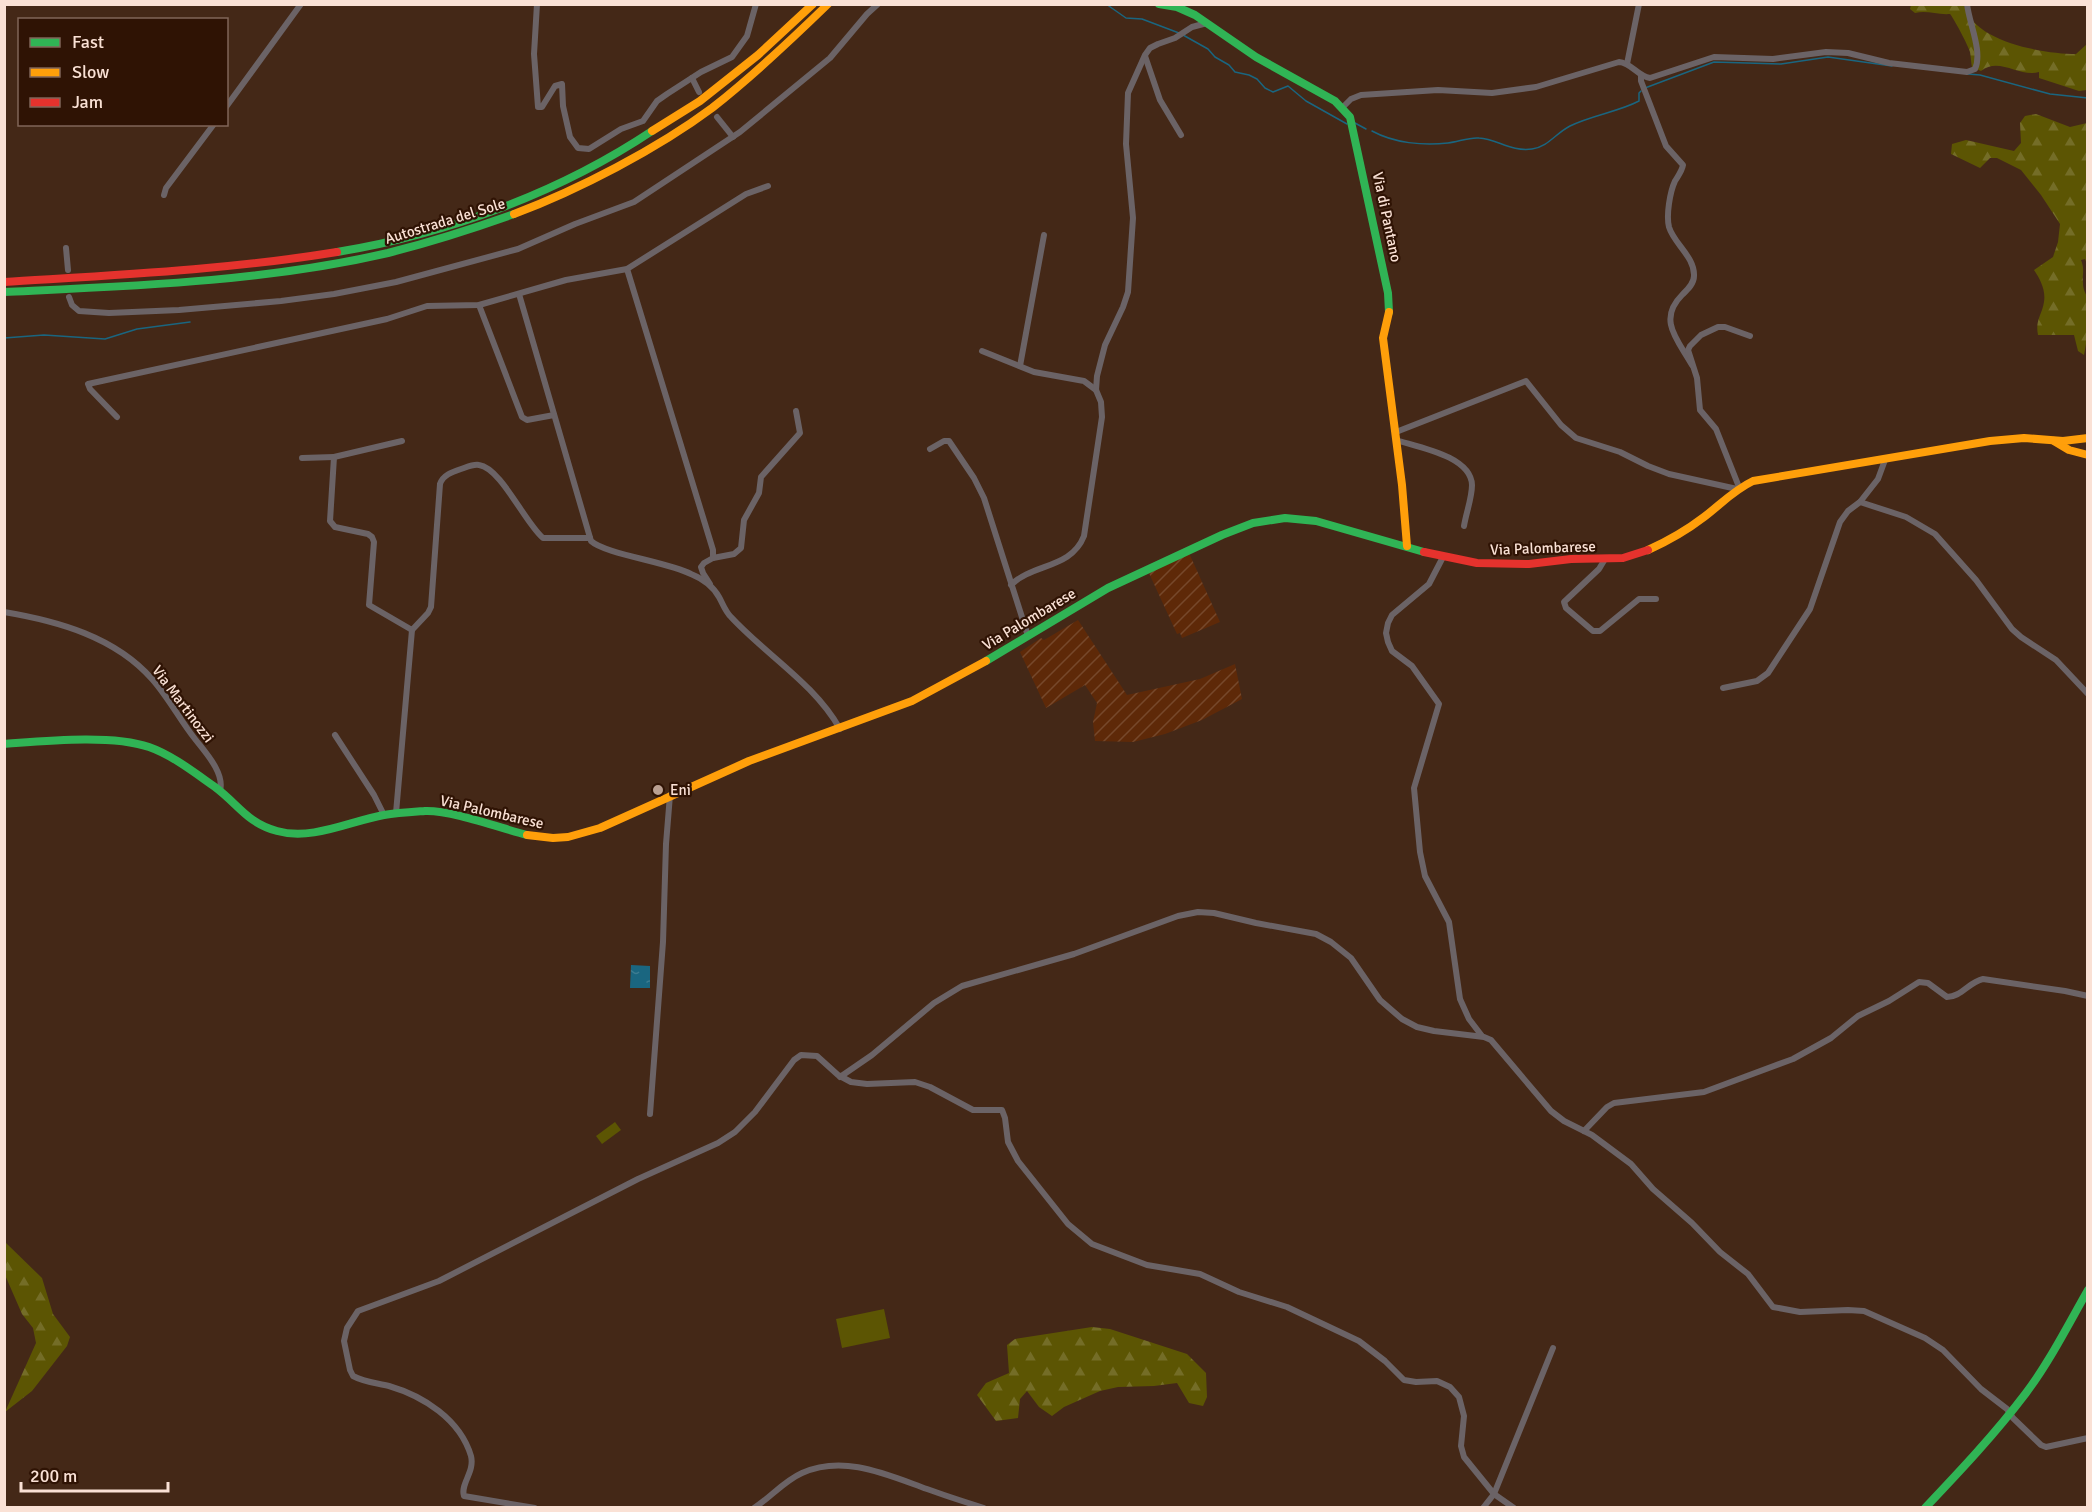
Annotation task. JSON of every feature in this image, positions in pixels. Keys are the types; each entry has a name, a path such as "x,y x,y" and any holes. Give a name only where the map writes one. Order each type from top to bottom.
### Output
{"main road":[{"name":"Autostrada del Sole","path":"4,282 186,271 291,260 368,247 444,228 521,200 601,163 661,128 713,93 768,47 813,4"},
{"name":"Autostrada del Sole","path":"4,292 190,281 293,271 371,257 449,237 527,210 607,173 719,102 776,55 828,4"},
{"path":"1159,4 1183,9 1256,57 1343,107"},
{"name":"Via di Pantano","path":"1343,107 1354,127 1389,294 1389,311 1383,336 1407,546"},
{"name":"Via Palombarese","path":"4,744 62,740 141,744 163,753 220,791 256,824 285,833 316,832 384,815 424,811 444,813 524,834 561,838 595,830 749,761 840,729 923,695 974,668 1112,585 1227,533 1265,520 1293,518 1316,520 1443,557 1498,564 1532,564 1568,559 1629,557 1656,547 1703,518 1738,488 1757,480 1990,441 2024,438 2054,441 2088,438"},
{"path":"2054,441 2069,450 2088,455"},
{"path":"1925,1508 2010,1413 2045,1365 2088,1290"}],"street":[{"path":"228,104 301,4"},
{"path":"537,4 534,54 538,107 542,107 555,86 563,85 563,106 568,129 579,149 589,149 621,129 641,122 659,99 735,54 746,38 756,4"},
{"path":"69,297 72,306 80,311 109,313 160,312 304,298 354,291 417,277 518,249 580,222 631,204 733,137 830,58 878,4"},
{"path":"1627,63 1639,4"},
{"path":"1343,107 1351,99 1361,95 1427,91 1492,93 1520,90 1616,63 1627,63 1641,75 1650,78 1714,57 1773,59 1826,52 1851,53 1893,63 1972,71 1976,68 1977,62 1968,4"},
{"path":"1011,585 1023,576 1068,557 1077,550 1083,538 1090,509 1102,419 1096,378 1103,351 1127,295 1133,213 1126,148 1128,91 1145,55 1153,46 1172,40 1192,27 1207,23"},
{"path":"1145,55 1161,102 1181,135"},
{"path":"1641,75 1641,81 1659,131 1670,150 1683,165 1673,187 1668,220 1671,231 1692,266 1694,277 1690,286 1672,306 1670,321 1674,335 1692,365"},
{"path":"692,78 699,92"},
{"path":"717,117 733,137"},
{"path":"164,195 166,188 212,126"},
{"path":"117,417 88,388 88,384 387,319 421,307 479,305 566,280 627,269 746,194 768,186"},
{"path":"1020,366 1044,235"},
{"path":"66,248 68,270"},
{"path":"627,269 712,548 713,558"},
{"path":"519,294 590,538 596,545 685,571 712,587"},
{"path":"479,305 521,416 527,420 554,415"},
{"path":"1738,488 1716,429 1700,410 1697,378 1688,348 1706,332 1723,327 1750,336"},
{"path":"982,351 1037,373 1086,382 1096,390"},
{"path":"1396,436 1526,381 1561,426 1576,438 1620,452 1670,474 1738,488"},
{"path":"796,411 800,433 762,475 759,493 744,520 741,548 736,553 713,558 701,567 729,615 812,692 840,729"},
{"path":"1396,436 1452,459 1466,468 1472,484 1464,526"},
{"path":"302,458 334,457 402,441"},
{"path":"930,449 944,441 949,441 978,485 1028,636"},
{"path":"334,457 330,522 335,527 368,534 372,537 374,543 369,605 412,630"},
{"path":"1723,688 1757,681 1767,673 1810,609 1840,522 1848,511 1860,502 1878,478 1885,460"},
{"path":"396,813 412,630 431,608 441,479 448,474 474,465 485,466 497,477 543,538 590,538"},
{"path":"1860,502 1909,518 1936,535 1976,580 2012,629 2056,660 2088,694"},
{"path":"1443,557 1430,584 1400,607 1391,618 1386,636 1392,651 1411,665 1439,704 1418,768 1414,788 1420,856 1427,881 1449,924 1460,999 1467,1015 1482,1036"},
{"path":"1605,559 1564,603 1566,608 1593,631 1598,632 1639,599 1656,599"},
{"name":"Via Martinozzi","path":"4,612 71,628 114,647 129,657 156,684 206,755 221,780 220,791"},
{"path":"334,735 376,798 384,815"},
{"path":"650,1114 663,942 670,795"},
{"path":"840,1077 872,1055 934,1003 965,984 1068,956 1178,916 1202,912 1217,913 1256,923 1306,931 1319,935 1351,958 1380,1000 1402,1020 1417,1027 1482,1036 1494,1042 1554,1114 1584,1131 1631,1164 1653,1190 1690,1220 1718,1250 1749,1274 1773,1307 1781,1310 1807,1312 1854,1310 1883,1318 1938,1346 1984,1392 2044,1446 2088,1438"},
{"path":"1584,1131 1607,1107 1614,1103 1708,1091 1798,1057 1831,1038 1858,1016 1884,1004 1919,982 1930,984 1947,997 1956,996 1983,979 2088,996"},
{"path":"536,1508 464,1496 463,1490 471,1472 472,1462 467,1445 460,1434 425,1400 356,1378 351,1374 344,1343 347,1328 354,1315 361,1309 446,1278 631,1183 722,1141 737,1131 755,1112 798,1056 819,1057 840,1077 849,1081 860,1083 915,1082 928,1086 973,1110 1002,1110 1008,1142 1018,1161 1068,1224 1092,1244 1147,1265 1203,1275 1239,1292 1287,1307 1359,1341 1385,1361 1404,1380 1435,1381 1448,1385 1458,1395 1463,1412 1465,1424 1461,1446 1463,1455 1494,1494 1514,1508"},
{"path":"1483,1508 1494,1494 1553,1348"},
{"path":"754,1508 798,1475 817,1468 841,1466 881,1472 984,1508"}],"shaded area":[{"path":"1189,553 1220,622 1182,638 1180,633 1177,634 1148,571"},
{"path":"1078,620 1127,695 1200,679 1235,664 1242,699 1202,720 1165,734 1133,742 1095,741 1093,722 1097,703 1085,685 1046,708 1020,652 1041,638 1044,640"}],"green space":[{"path":"1911,5 1964,5 1970,18 1995,37 2046,52 2076,54 2087,44 2087,90 2079,91 2039,78 2039,72 2024,72 2002,66 1988,67 1981,71 1972,67 1969,49 1950,14 1915,13 1910,9"},
{"path":"2036,114 2070,127 2087,123 2087,264 2085,259 2081,260 2083,287 2089,310 2084,355 2078,351 2074,335 2038,335 2037,325 2044,302 2044,293 2034,270 2053,257 2060,224 2041,195 2021,170 1997,158 1990,158 1980,168 1951,154 1952,144 1966,140 2014,151 2021,143 2020,123 2025,116"},
{"path":"615,1122 621,1130 602,1144 596,1136"},
{"path":"5,1242 42,1278 53,1314 70,1337 67,1346 32,1391 5,1412 36,1343 33,1328 22,1314 5,1275"},
{"path":"884,1309 890,1338 842,1348 836,1319"},
{"path":"1092,1327 1110,1329 1187,1354 1206,1373 1207,1397 1203,1406 1189,1403 1177,1383 1118,1387 1100,1391 1064,1407 1052,1416 1039,1407 1027,1391 1020,1399 1018,1418 996,1421 977,1395 986,1383 1009,1373 1007,1345 1015,1339"}],"water":[{"path":"631,965 650,966 650,988 630,988"}],"waterway":[{"path":"1106,4 1126,18 1142,19 1179,33"},
{"path":"1183,35 1208,49 1235,72 1257,79 1265,88 1273,92 1288,86 1306,101 1347,124"},
{"path":"1645,88 1714,62 1781,64 1828,57 1892,66"},
{"path":"1968,74 1980,75 2050,94 2088,98"},
{"path":"1372,131 1409,143 1438,144 1479,138 1517,149 1532,149 1543,146 1578,122 1639,101 1641,91"},
{"path":"1355,123 1366,129"},
{"path":"4,338 44,335 105,339 137,329 190,322"}],"traffic: fast":[{"path":"1159,4 1177,7 1195,15 1256,57 1335,101 1350,117 1388,293 1389,312"},
{"path":"337,252 420,234 501,208 579,174 652,131"},
{"path":"4,292 245,277 341,263 388,253 514,214"},
{"path":"986,661 1108,588 1253,523 1285,518 1316,521 1424,552"},
{"path":"4,744 97,740 134,743 149,747 191,770 223,793 250,818 277,831 304,834 384,815 436,811 527,835"},
{"path":"1925,1508 1990,1438 2035,1381 2088,1290"}],"traffic: slow":[{"path":"652,131 700,101 758,55 813,4"},
{"path":"514,214 564,193 616,167 690,123 742,83 828,4"},
{"path":"1389,312 1383,338 1402,485 1407,546"},
{"path":"1648,550 1691,526 1753,481 1990,441 2024,438 2063,441 2088,438"},
{"path":"2054,441 2069,450 2088,455"},
{"path":"527,835 568,837 600,828 749,761 912,701 986,661"}],"traffic: jam":[{"path":"4,282 213,268 337,252"},
{"path":"1424,552 1477,563 1529,564 1571,559 1623,558 1648,550"}],"place":[{"name":"Eni","path":"658,790"}]}
